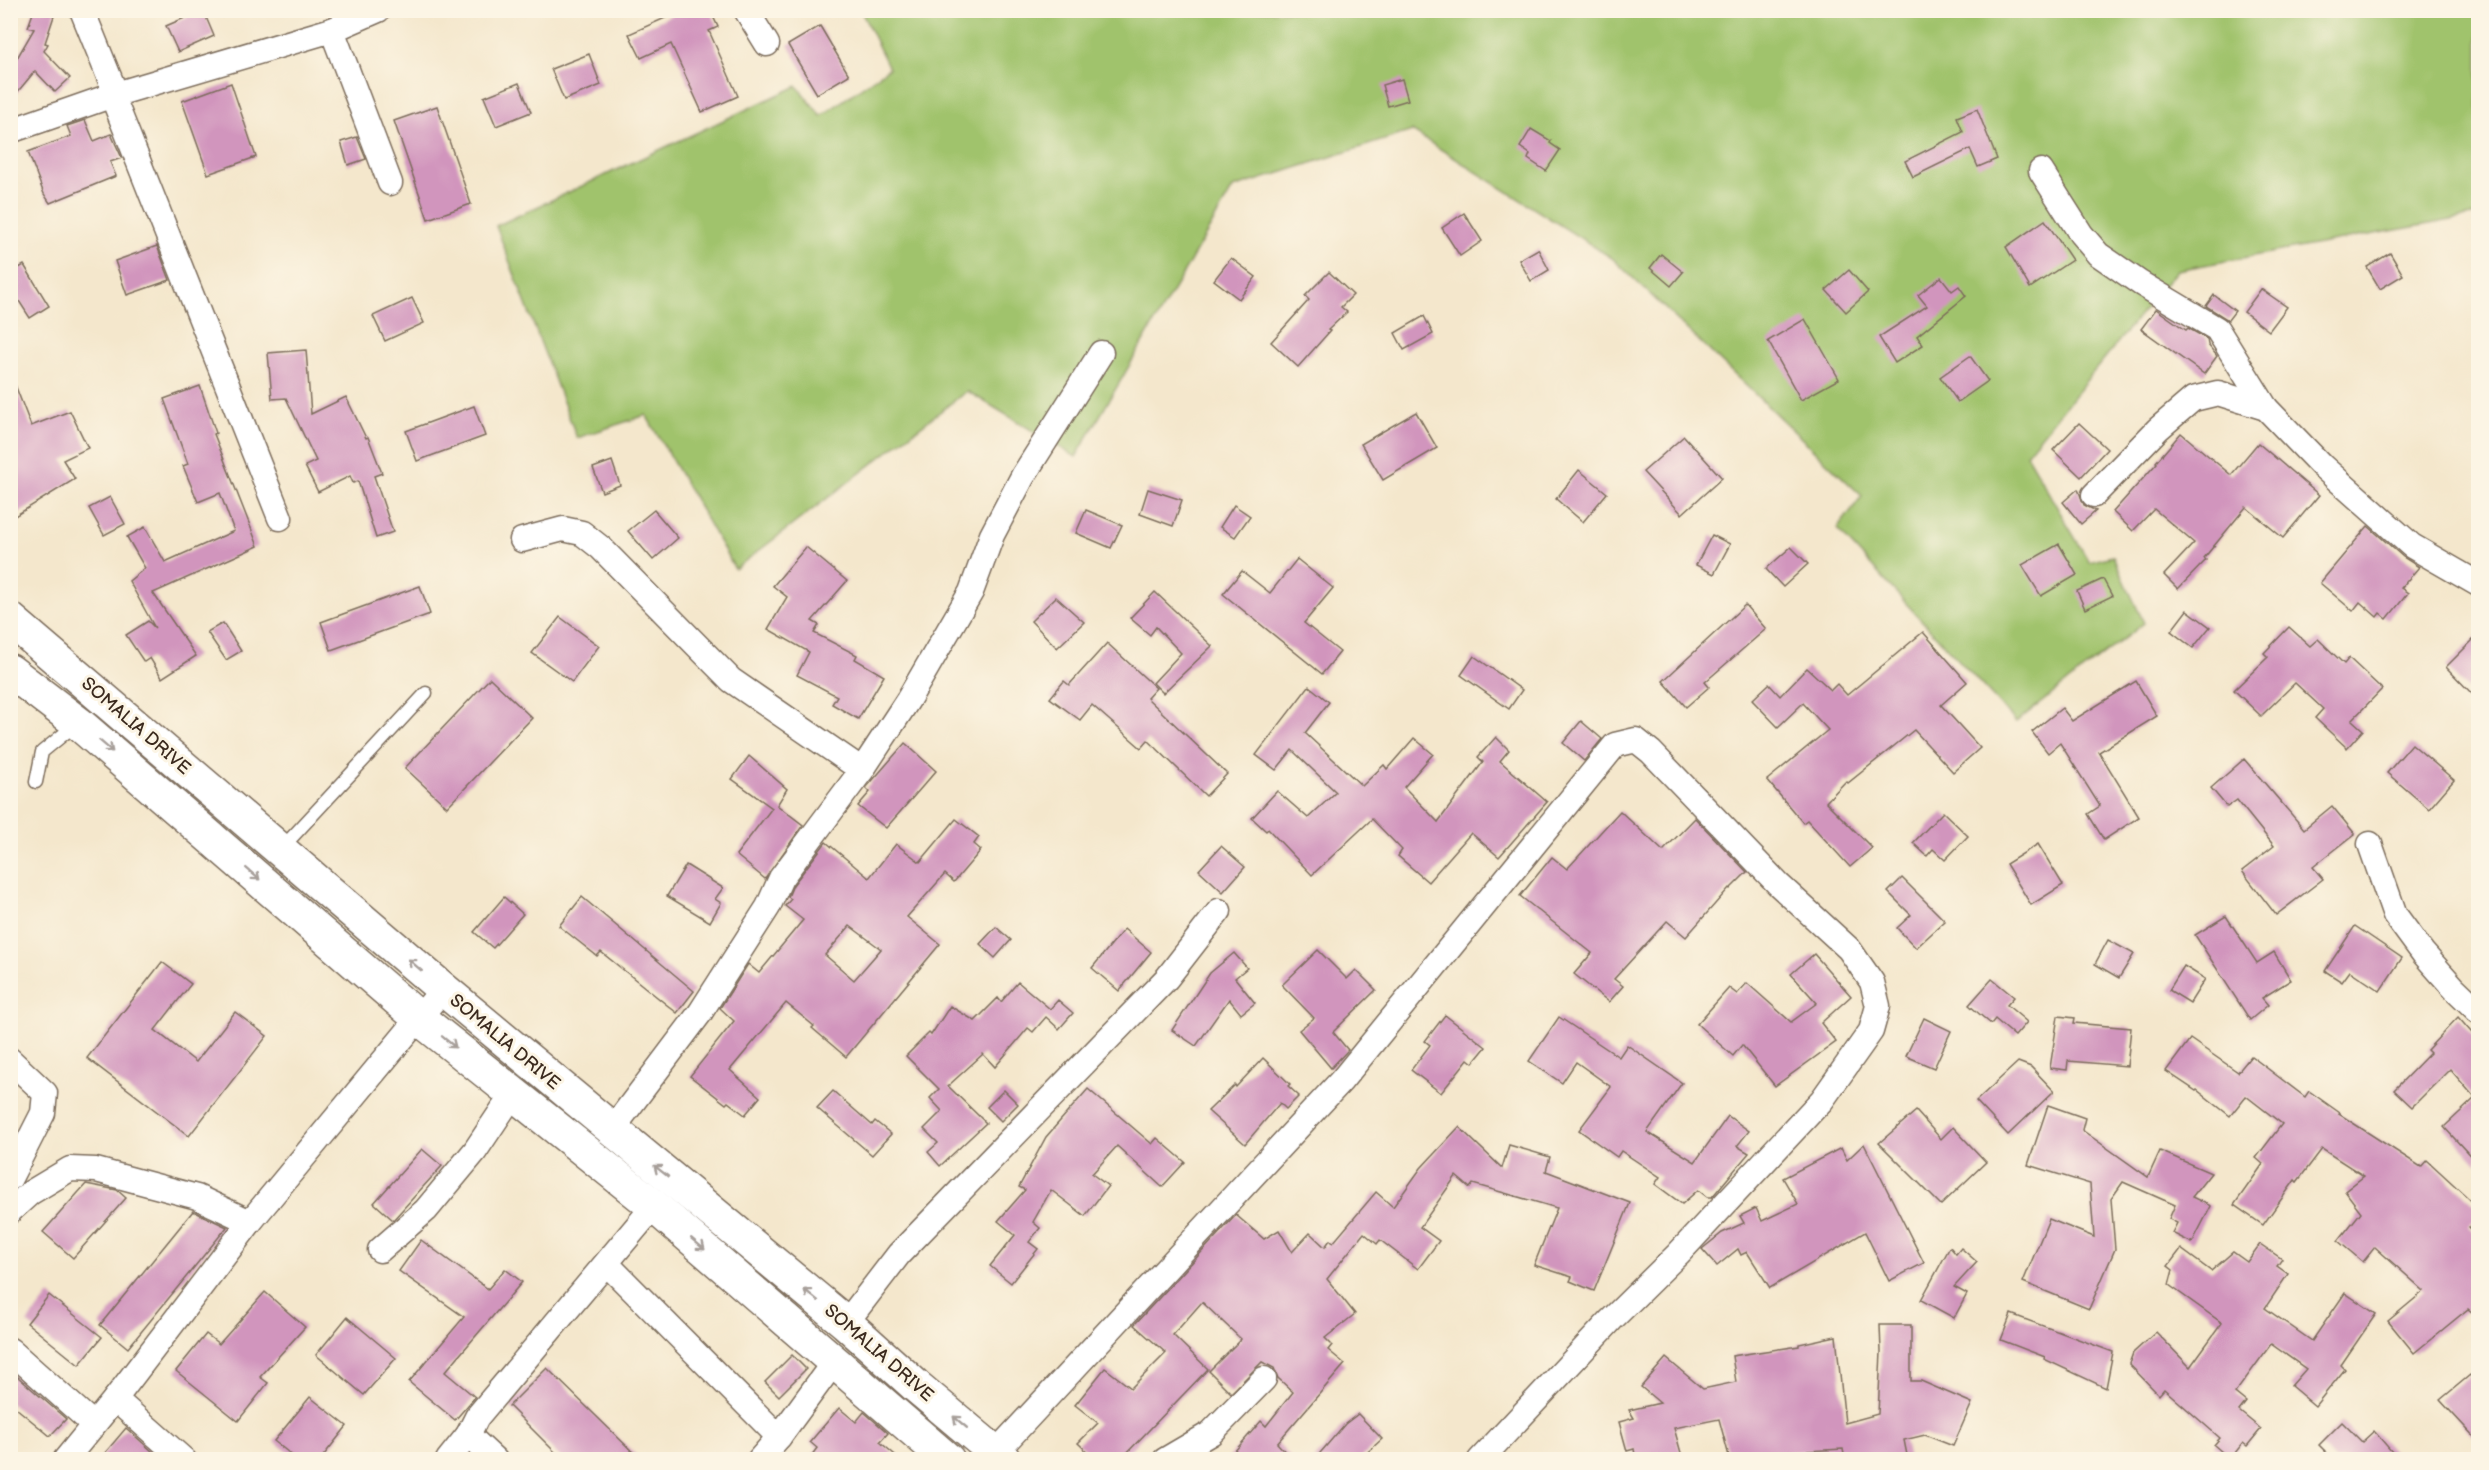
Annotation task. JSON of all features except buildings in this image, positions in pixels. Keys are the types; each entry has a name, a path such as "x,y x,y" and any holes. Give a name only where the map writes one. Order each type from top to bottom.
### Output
{"main road":[{"name":"SOMALIA DRIVE","path":"10,619 90,712 420,1019 654,1206 942,1457"},
{"name":"SOMALIA DRIVE","path":"10,671 90,712 280,850 611,1131 846,1323 916,1386 1000,1456"}],"street":[{"path":"82,10 280,518"},
{"path":"10,131 114,94 332,30 378,10"},
{"path":"746,10 767,44"},
{"path":"332,30 390,183"},
{"path":"2041,171 2081,234 2098,254 2140,283 2217,329 2266,408 2322,466 2412,546 2478,584"},
{"path":"611,1131 699,1013 768,907 781,878 862,770 908,700 971,592 992,535 1023,476 1101,353"},
{"path":"2094,495 2158,429 2193,399 2218,393 2266,408"},
{"path":"522,540 563,529 582,533 601,548 731,680 862,770"},
{"path":"1000,1456 1342,1080 1615,745 1636,740 1651,752 1779,885 1849,949 1872,981 1878,1006 1871,1031 1822,1100 1480,1460"},
{"path":"2370,844 2395,915 2423,953 2478,1011"},
{"path":"846,1323 899,1254 1167,978 1219,911"},
{"path":"65,1460 115,1400 250,1222 443,989"},
{"path":"10,1060 45,1093 43,1113 10,1178"},
{"path":"380,1250 426,1210 475,1150 513,1094"},
{"path":"10,1210 30,1192 70,1169 78,1169 117,1175 197,1197 250,1222"},
{"path":"448,1460 468,1435 477,1417 654,1206"},
{"path":"606,1264 779,1437"},
{"path":"10,1350 93,1424"},
{"path":"759,1460 779,1437 834,1362"},
{"path":"1165,1460 1211,1433 1264,1379"},
{"path":"115,1400 184,1460"},
{"path":"468,1435 495,1460"}],"lane":[{"path":"280,850 426,693"},
{"path":"36,782 42,752 90,712"}],"green space":[{"path":"861,11 2478,11 2478,215 2177,270 2026,454 2089,562 2113,556 2144,623 2016,722 1837,529 1862,496 1612,258 1412,131 1233,188 1076,457 967,391 735,569 646,415 577,438 496,226 797,86 821,116 889,68"}]}
